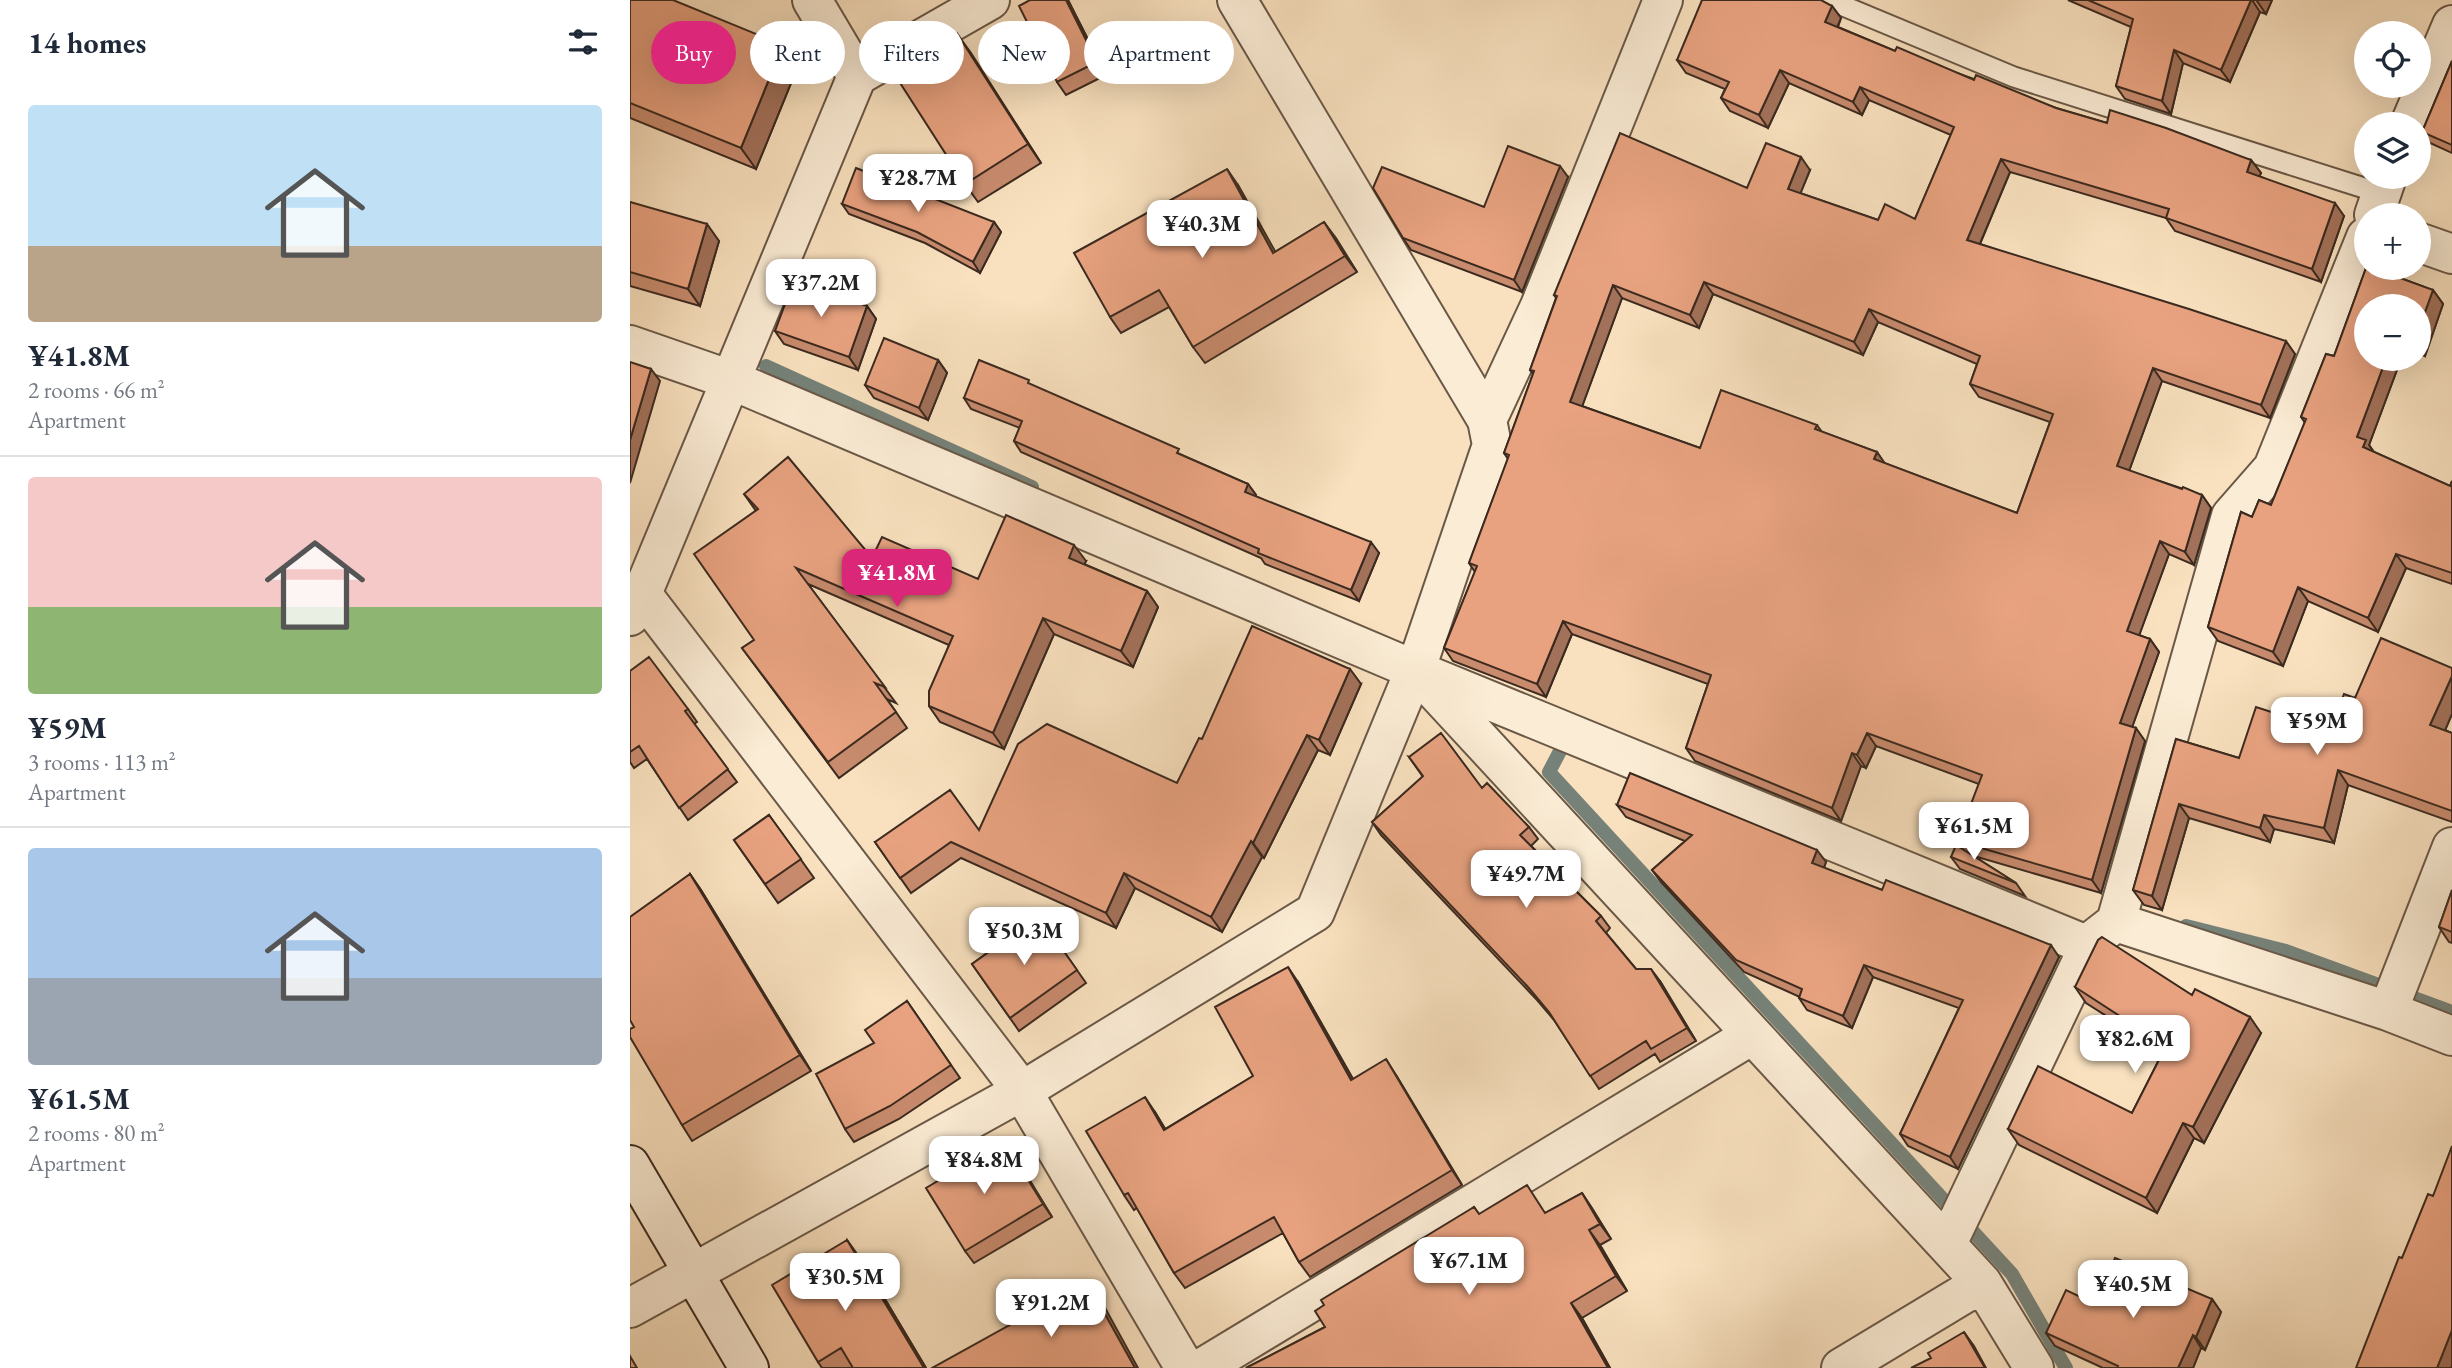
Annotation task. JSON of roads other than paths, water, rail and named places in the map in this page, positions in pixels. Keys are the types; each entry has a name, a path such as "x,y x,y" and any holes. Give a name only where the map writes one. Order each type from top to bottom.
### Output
{"street":[{"path":"812,0 858,76"},
{"path":"990,0 858,76 636,605 1022,1091 1185,1368"},
{"path":"630,1308 1022,1091 1315,912 1415,670 1492,445 1487,420 1237,0"},
{"path":"1487,420 1540,306 1663,0"},
{"path":"2415,112 2452,25"},
{"path":"2431,247 2452,254"},
{"path":"1947,1244 2103,934 2231,516 2273,468 2354,267"},
{"path":"630,345 731,380 1415,670 2103,934 2388,1011 2452,1037"},
{"path":"1415,670 1982,1283 2034,1368"},
{"path":"2388,1011 2452,847"},
{"path":"1202,1368 1752,1035"},
{"path":"630,1165 749,1368"},
{"path":"1841,1368 1982,1283"}],"lane":[{"path":"1829,0 2014,77 2380,195"}],"waterway":[{"path":"766,366 1032,487"},
{"path":"1569,734 1549,772 2012,1274 2066,1368"},
{"path":"2186,926 2286,951 2452,1012"}]}
